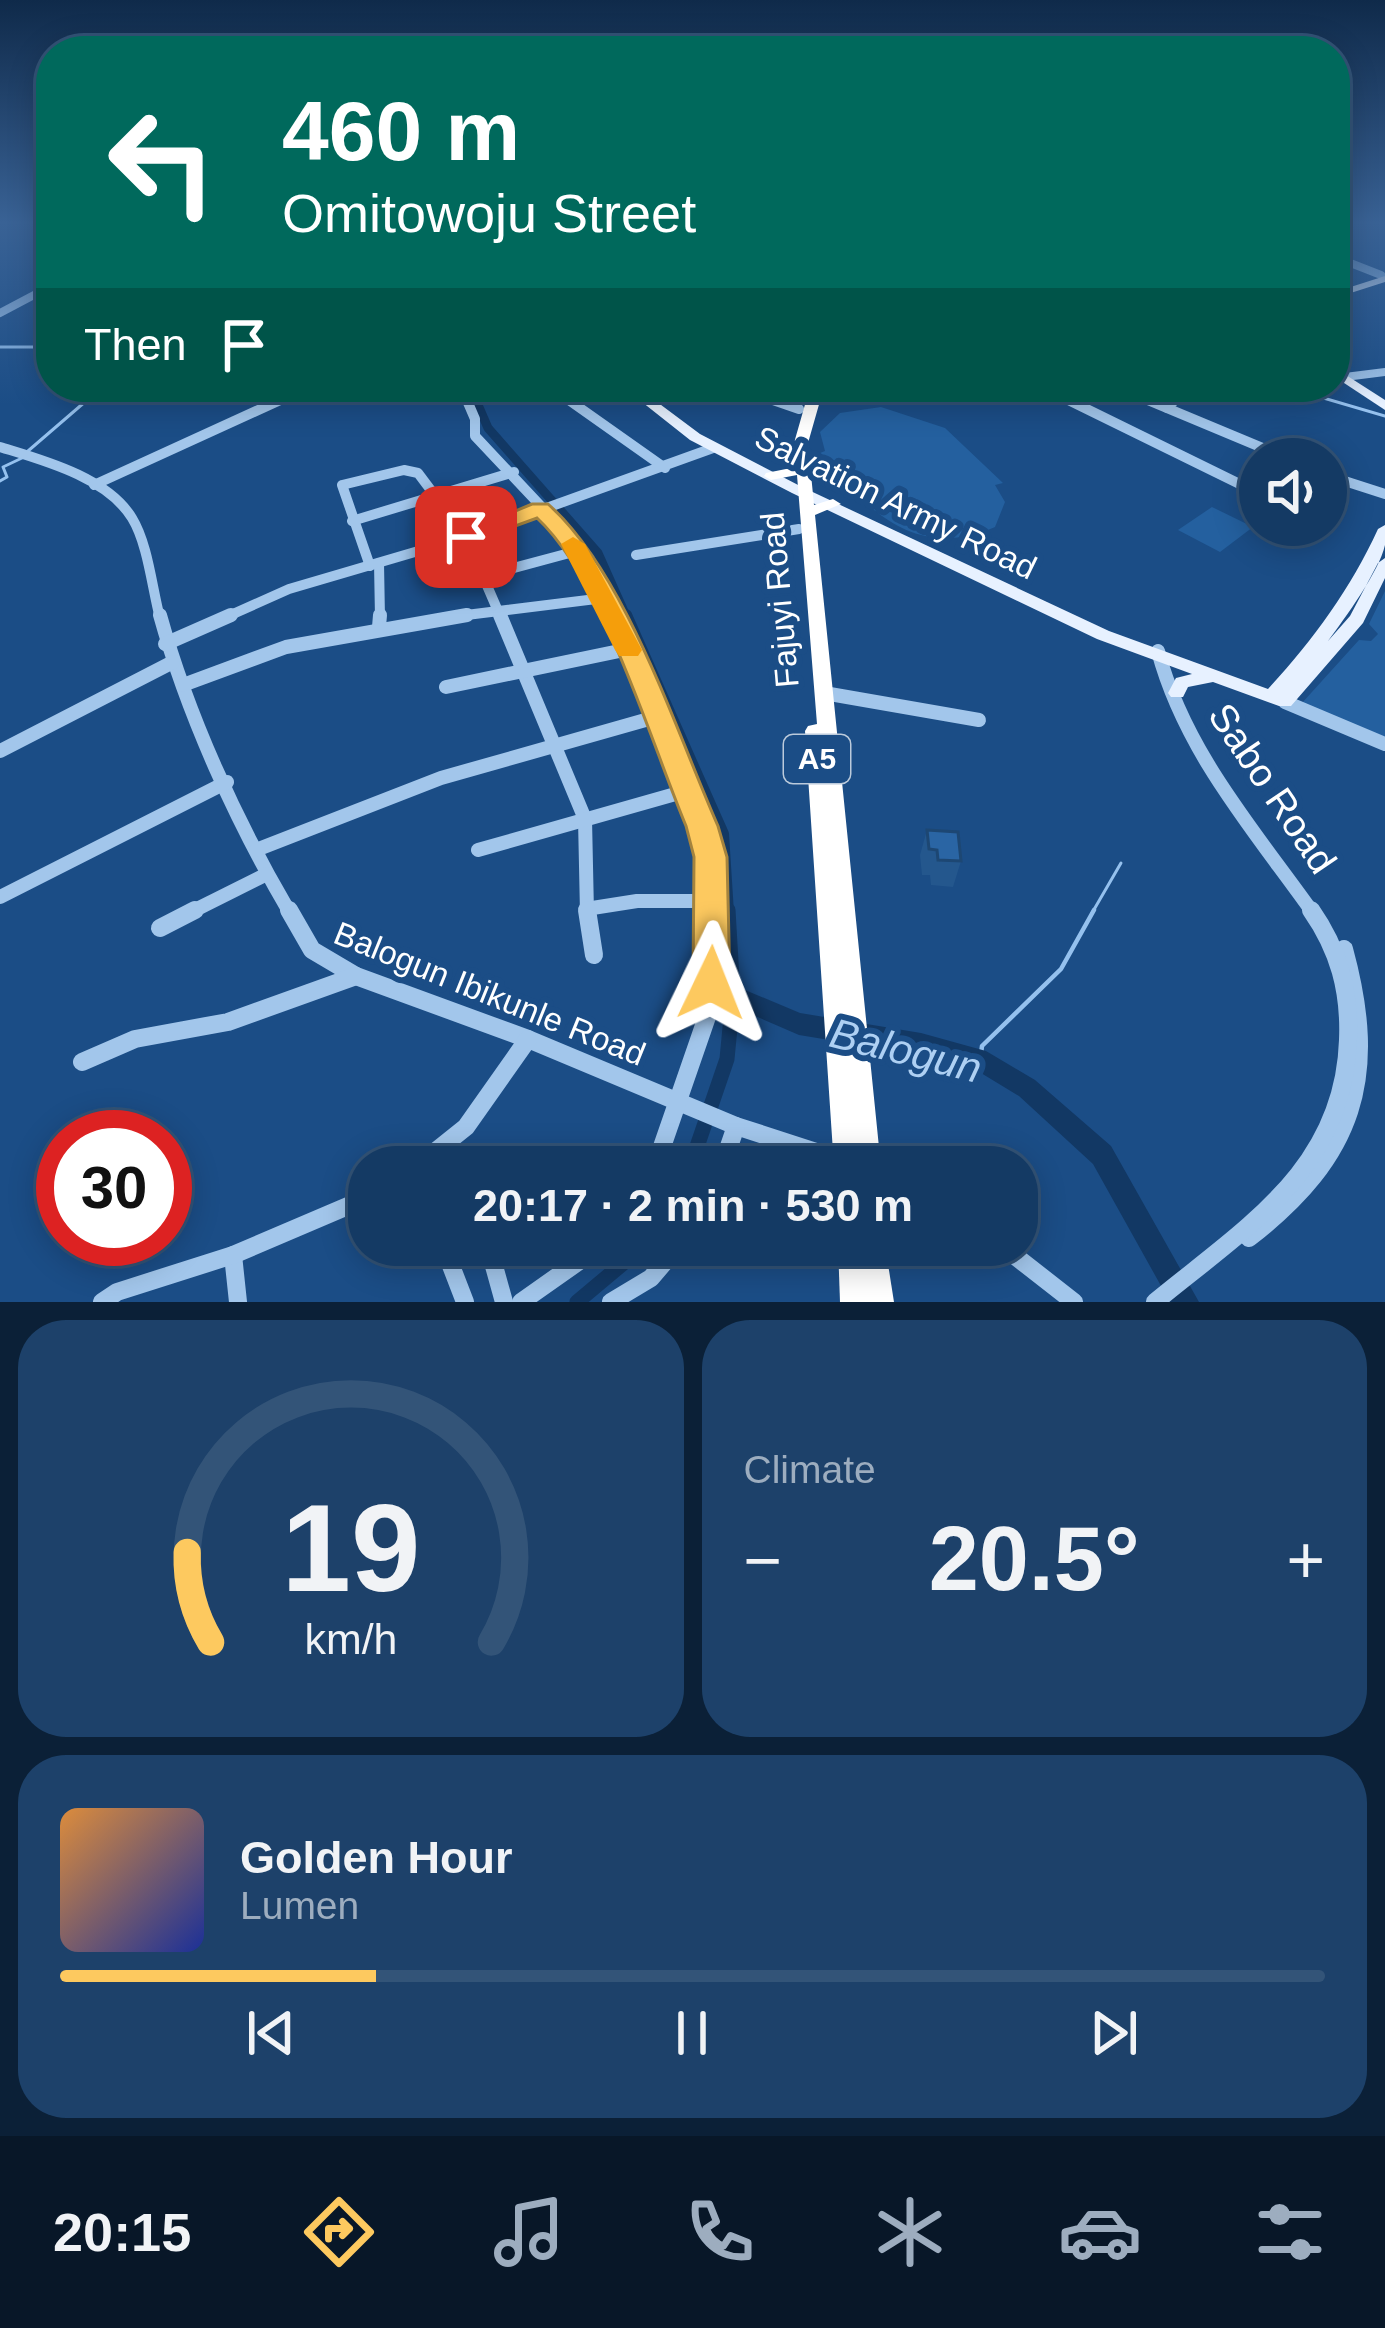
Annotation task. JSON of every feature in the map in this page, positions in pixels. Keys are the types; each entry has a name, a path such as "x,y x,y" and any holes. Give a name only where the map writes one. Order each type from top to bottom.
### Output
{"highway":[{"name":"Fajuyi Road","path":"802,402 793,439 824,693 853,1146"},
{"name":"Fajuyi Road","path":"811,402 801,430 801,499 846,1033"},
{"path":"771,476 801,499 833,504"},
{"path":"858,1302 861,1266"},
{"path":"866,1266 877,1302"}],"main road":[{"path":"1350,376 1385,393"},
{"path":"1350,378 1385,406"},
{"name":"Salvation Army Road","path":"650,402 713,448 771,476"},
{"name":"Salvation Army Road","path":"833,504 1082,623 1214,677 1280,697"},
{"path":"1280,697 1357,594 1385,530"},
{"path":"1280,697 1357,619 1385,563"},
{"name":"Salvation Army Road","path":"1162,655 1280,697"},
{"path":"1177,693 1182,682 1214,677"}],"street":[{"path":"0,313 36,294"},
{"path":"1350,372 1385,372"},
{"path":"94,485 276,402"},
{"path":"468,402 475,419 475,436 544,507 604,598 710,857 709,1011 683,1103 664,1146"},
{"path":"572,402 665,467"},
{"path":"779,402 799,409"},
{"path":"1073,402 1239,484"},
{"path":"1153,402 1239,438"},
{"path":"1167,408 1173,402"},
{"name":"Balogun Ibikunle Road","path":"0,447 26,452 94,485 124,508 139,530 172,662 267,874 301,939 329,964 797,1146"},
{"path":"165,644 271,595 466,537 713,448"},
{"path":"379,626 383,573 374,564 341,489 348,482 411,470 466,537 526,669 585,819 586,909 594,955"},
{"path":"352,520 514,472"},
{"path":"1349,484 1385,494"},
{"path":"635,555 801,499"},
{"path":"484,576 577,551"},
{"path":"183,685 287,643 379,626 604,598"},
{"path":"446,687 629,650"},
{"name":"Sabo Road","path":"1162,655 1212,760 1336,932 1357,983 1370,1044 1359,1118 1339,1159 1280,1217 1186,1277 1172,1302"},
{"name":"Sabo Road","path":"1156,1301 1283,1204 1326,1164 1346,1126 1360,1050 1350,985 1338,952 1189,734 1162,655"},
{"path":"0,751 172,662"},
{"path":"824,693 979,719"},
{"name":"Sabo Road","path":"1280,697 1385,744"},
{"path":"256,850 441,778 656,717"},
{"path":"0,897 227,782"},
{"path":"478,850 686,791"},
{"path":"160,928 267,874"},
{"path":"586,909 638,901 712,901"},
{"path":"82,1062 135,1039 228,1022 356,976"},
{"path":"449,1146 472,1121 527,1039"},
{"path":"725,1146 729,1123"},
{"path":"102,1302 117,1292 233,1256 348,1206"},
{"path":"233,1256 238,1302"},
{"path":"451,1266 465,1302"},
{"path":"494,1266 504,1302"},
{"path":"521,1302 572,1266"},
{"path":"611,1302 651,1278 661,1266"},
{"path":"1028,1266 1074,1302"}],"shaded area":[{"path":"881,407 945,428 1003,483 995,485 1005,502 995,527 966,536 917,534 874,510 856,493 820,453 825,451 820,432 840,413"},
{"path":"1212,507 1239,520 1239,538 1220,552 1178,530"},
{"path":"1385,591 1385,742 1302,703 1359,640 1371,641 1378,634 1369,624"}],"building":[{"path":"927,830 958,832 961,861 938,860 937,850 929,849"}],"waterway":[{"path":"0,347 36,347"},
{"path":"28,451 85,402"},
{"path":"477,402 488,428 598,553 627,618"},
{"path":"1337,402 1385,416"},
{"path":"0,481 7,477 3,467 22,458"},
{"path":"626,615 723,834 728,913"},
{"path":"1092,913 1121,863"},
{"path":"697,1146 727,1059 733,996 728,910"},
{"path":"980,1062 982,1046 1061,969 1094,910"},
{"name":"Balogun","path":"733,996 799,1024 921,1044 986,1063 1027,1088 1102,1155 1185,1302"},
{"path":"577,1302 620,1266"}],"slow traffic":[{"path":"573,544 629,650"}],"route":[{"path":"466,537 540,509 564,530 604,598 702,826 710,857 711,983"}]}
